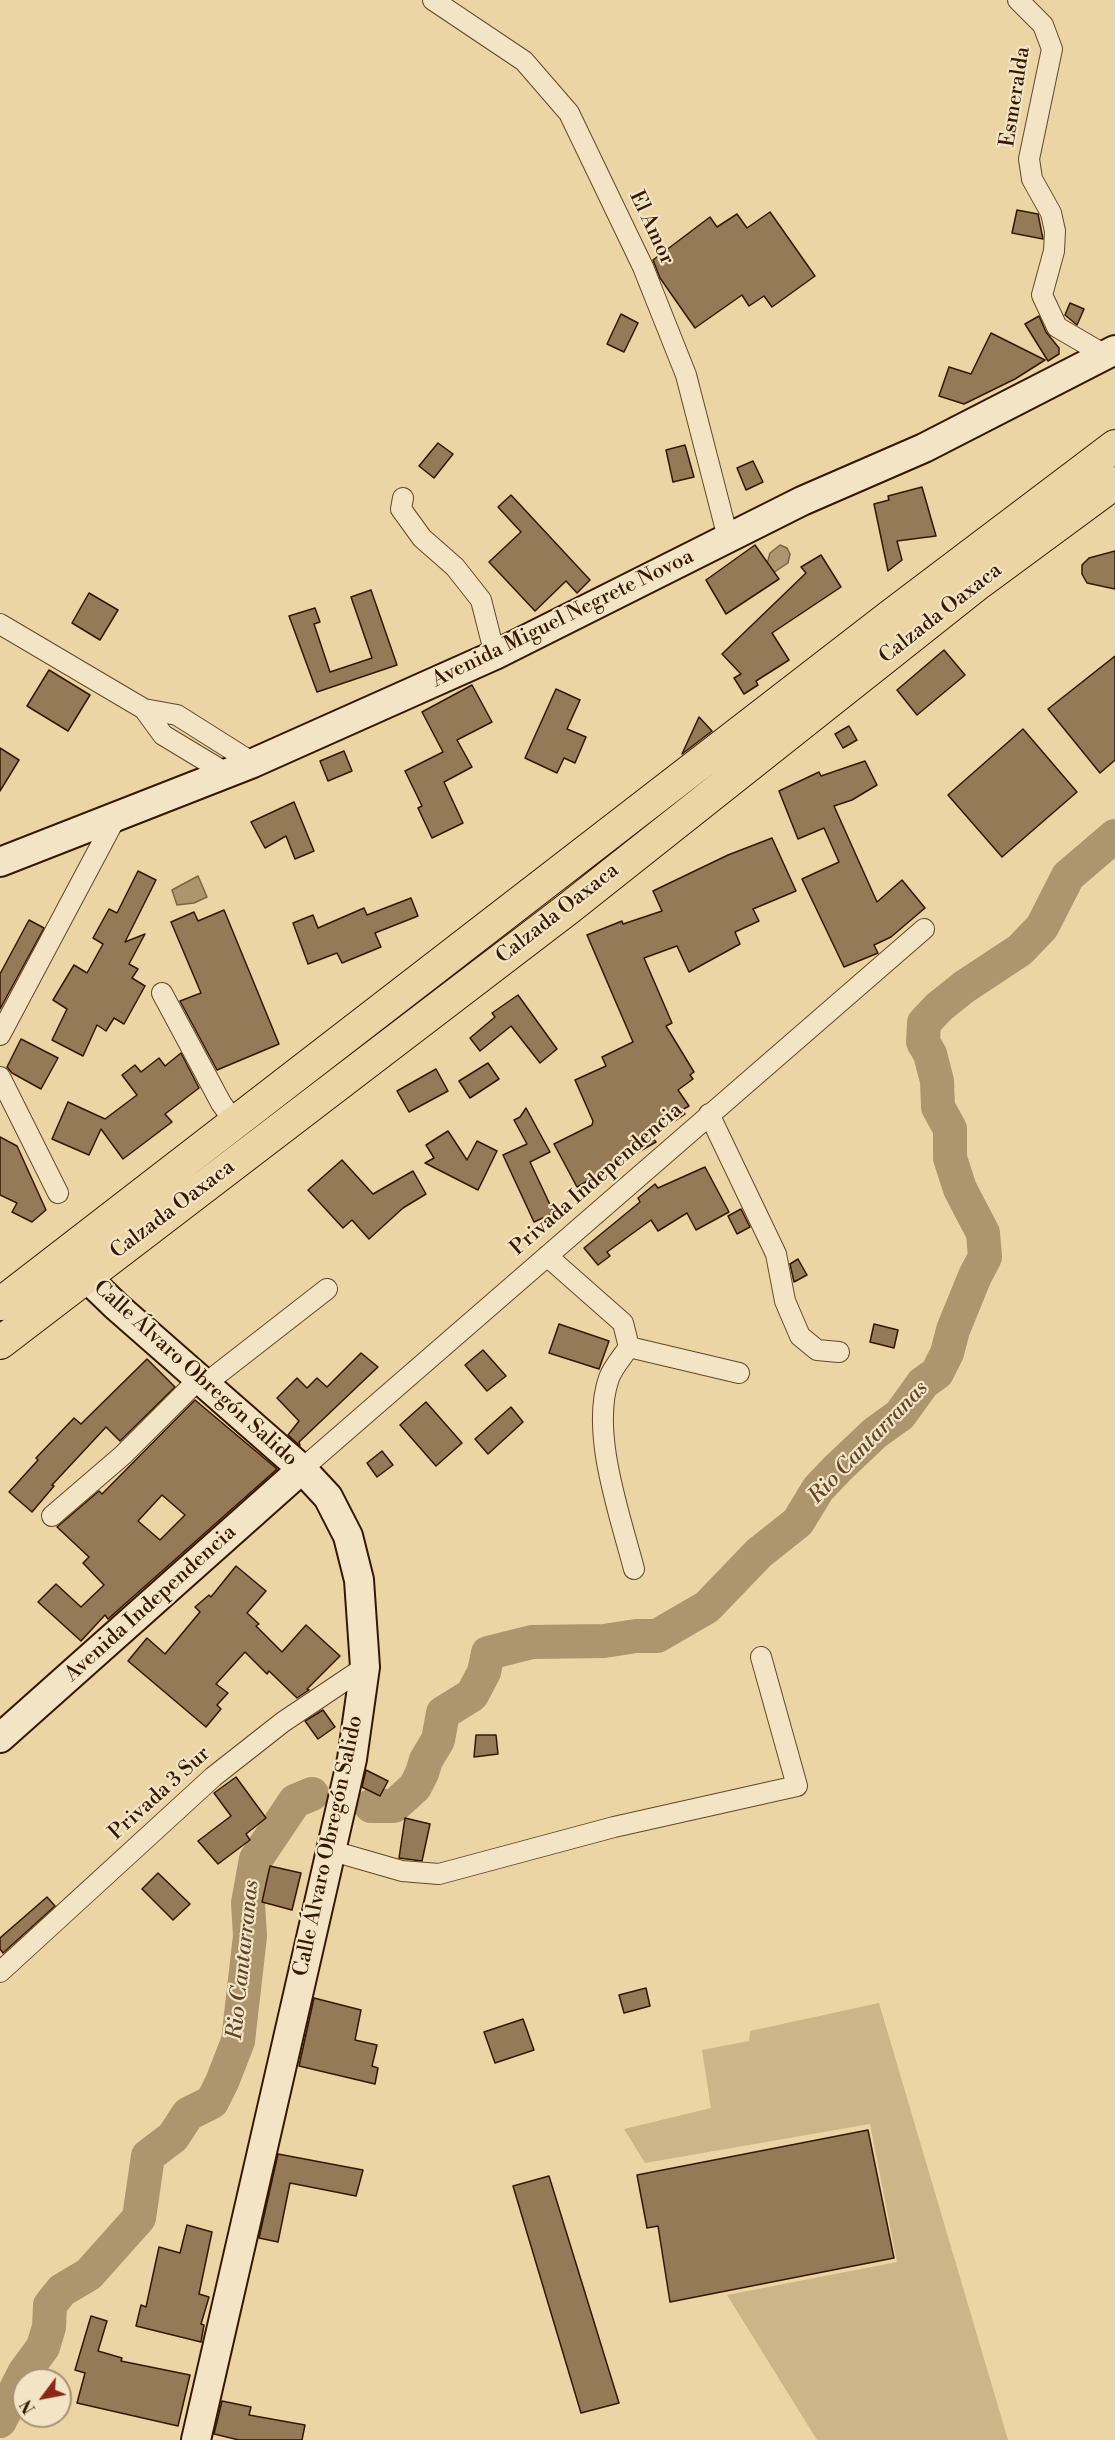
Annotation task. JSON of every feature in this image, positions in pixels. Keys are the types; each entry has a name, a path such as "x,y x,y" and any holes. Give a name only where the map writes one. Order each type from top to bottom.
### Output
{"main road":[{"name":"Calzada Oaxaca","path":"0,1343 86,1277 269,1117 893,614 1115,446"},
{"name":"Calzada Oaxaca","path":"0,1304 236,1124 269,1117 569,908 979,583 1115,483"}],"street":[{"name":"El Amor","path":"433,0 524,61 569,113 643,267 686,375 728,538"},
{"name":"Esmeralda","path":"1018,0 1043,26 1052,49 1029,159 1032,179 1051,213 1055,231 1054,251 1042,294 1058,327 1110,353"},
{"name":"Avenida Miguel Negrete Novoa","path":"0,862 254,763 495,655 802,501 924,448 1110,353"},
{"path":"403,498 401,509 422,538 455,567 482,600 495,655"},
{"path":"0,624 144,709 177,715 254,763"},
{"path":"144,709 163,735 226,773"},
{"path":"0,1035 116,817"},
{"name":"Privada Independencia","path":"302,1469 924,929"},
{"path":"162,993 221,1103 236,1124"},
{"path":"0,1077 58,1194"},
{"path":"709,1114 776,1254 785,1301 800,1336 817,1350 839,1352"},
{"name":"Calle Álvaro Obregón Salido","path":"68,1251 86,1277 302,1469 328,1497 348,1536 359,1580 365,1666 352,1759 329,1850 196,2440"},
{"path":"547,1256 623,1323 629,1347 609,1377 604,1423 616,1500 634,1569"},
{"path":"52,1516 123,1455 202,1382 327,1289"},
{"path":"629,1347 739,1373"},
{"name":"Avenida Independencia","path":"0,1738 302,1469"},
{"path":"329,1850 402,1871 439,1874 614,1827 797,1786 760,1657"},
{"name":"Privada 3 Sur","path":"0,1972 213,1777 283,1722 365,1666"}],"shaded area":[{"path":"780,545 787,548 790,554 788,563 773,573 767,564 770,553"},
{"path":"198,876 207,897 194,903 177,905 172,890"},
{"path":"879,2003 1008,2440 817,2440 727,2295 897,2262 870,2124 645,2163 624,2129 711,2108 702,2050 749,2041 750,2031"}],"building":[{"path":"1017,210 1038,214 1043,239 1012,233"},
{"path":"770,212 815,276 772,307 764,296 749,306 742,295 695,328 660,278 653,260 710,217 717,227 737,214 747,228"},
{"path":"1070,303 1084,309 1077,325 1065,315"},
{"path":"621,314 638,323 624,352 607,344"},
{"path":"1039,316 1046,332 1059,348 1059,354 1048,361 1025,324"},
{"path":"991,333 1045,360 1015,379 964,404 939,396 949,367 971,374"},
{"path":"438,443 453,454 434,478 419,466"},
{"path":"685,445 694,477 673,482 666,450"},
{"path":"753,461 763,482 746,490 737,468"},
{"path":"922,487 936,536 897,541 902,560 888,571 874,504 889,500 888,496"},
{"path":"511,495 590,580 577,593 566,581 535,611 489,562 521,532 498,507"},
{"path":"755,545 779,579 726,614 706,580"},
{"path":"1115,551 1115,589 1087,583 1082,574 1082,565 1089,558"},
{"path":"821,555 841,587 772,633 789,660 756,681 758,685 744,694 734,678 741,674 722,654 806,573 801,567"},
{"path":"371,590 397,665 317,692 289,616 315,608 320,622 314,624 330,672 372,658 351,597"},
{"path":"89,593 118,610 100,640 72,623"},
{"path":"944,650 965,675 917,715 897,690"},
{"path":"1115,656 1115,760 1100,773 1048,709"},
{"path":"49,670 90,695 68,731 27,706"},
{"path":"472,685 492,722 457,740 472,767 444,782 463,823 432,838 418,808 422,806 405,771 443,752 422,712"},
{"path":"556,689 580,700 567,729 586,737 575,763 564,758 557,773 525,758"},
{"path":"699,717 712,731 682,754"},
{"path":"849,726 857,740 843,748 835,734"},
{"path":"1023,729 1077,792 1002,857 948,795"},
{"path":"0,748 19,760 0,791"},
{"path":"344,751 352,771 328,781 320,761"},
{"path":"865,761 877,785 852,800 834,806 877,902 902,880 925,908 891,937 874,945 878,953 844,967 802,879 839,862 824,828 798,839 779,791 819,772 821,776"},
{"path":"294,802 314,851 295,859 286,836 265,848 251,822"},
{"path":"772,838 796,891 753,909 759,921 735,932 740,944 689,972 677,946 644,958 672,1023 666,1026 694,1072 690,1075 693,1079 678,1090 689,1106 682,1110 685,1114 652,1137 656,1142 577,1187 554,1144 592,1125 593,1121 575,1080 606,1066 602,1057 633,1042 587,935 622,921 623,924 662,911 653,891 728,855"},
{"path":"138,871 156,880 125,942 145,934 129,964 138,969 132,978 145,986 124,1024 114,1018 106,1031 97,1025 83,1056 52,1040 67,1009 53,1000 74,965 87,973 103,944 93,938 109,909 117,913"},
{"path":"411,898 418,916 375,933 381,947 342,963 337,953 308,964 293,923 313,915 318,928 364,908 367,915"},
{"path":"224,910 279,1044 217,1070 180,1001 201,993 171,922 194,912 198,921"},
{"path":"29,920 44,928 0,1009 0,974"},
{"path":"518,995 557,1049 540,1063 511,1026 480,1051 470,1038 495,1017 492,1013"},
{"path":"21,1039 58,1058 41,1089 12,1073 7,1067"},
{"path":"181,1053 199,1088 165,1114 172,1122 123,1159 101,1129 89,1155 52,1139 68,1102 105,1119 137,1095 122,1075 135,1065 141,1072 159,1058 165,1066"},
{"path":"488,1063 499,1079 470,1098 459,1081"},
{"path":"436,1069 448,1091 409,1112 397,1091"},
{"path":"526,1108 550,1152 530,1162 554,1213 534,1222 503,1155 527,1144 514,1120 520,1117"},
{"path":"448,1131 467,1160 477,1141 497,1151 478,1190 425,1163 434,1158 426,1145"},
{"path":"0,1137 17,1146 46,1210 32,1222 12,1212 17,1203 0,1195"},
{"path":"342,1160 373,1194 413,1171 426,1194 403,1208 369,1239 352,1220 343,1228 308,1190"},
{"path":"705,1167 729,1212 696,1230 687,1213 658,1231 651,1220 607,1252 610,1256 598,1265 584,1248 640,1202 638,1198 655,1184 658,1188"},
{"path":"741,1209 750,1227 737,1234 728,1216"},
{"path":"798,1259 807,1275 794,1282 790,1264"},
{"path":"559,1324 609,1341 599,1369 549,1353"},
{"path":"874,1324 898,1330 894,1348 870,1342"},
{"path":"483,1350 506,1376 487,1391 465,1365"},
{"path":"361,1353 378,1367 299,1442 300,1446 288,1435 299,1421 277,1398 297,1378 307,1388 317,1378 327,1387"},
{"path":"147,1359 175,1387 120,1441 106,1427 52,1485 54,1486 32,1512 9,1492 38,1460 36,1458 74,1418 81,1424"},
{"path":"195,1400 277,1469 108,1619 105,1615 81,1641 38,1602 56,1584 81,1607 104,1585 83,1563 89,1557 57,1527 99,1491 102,1494","holes":["162,1495 185,1515 160,1540 138,1521"]},
{"path":"426,1402 462,1443 436,1466 400,1425"},
{"path":"511,1407 523,1422 488,1454 475,1439"},
{"path":"382,1451 393,1465 377,1477 367,1463"},
{"path":"236,1566 266,1591 247,1613 259,1624 256,1626 282,1652 306,1625 340,1656 307,1689 309,1690 297,1698 269,1671 267,1674 245,1652 216,1684 228,1693 217,1705 221,1709 206,1727 128,1661 147,1638 165,1654 200,1612 195,1607 209,1595 211,1597"},
{"path":"323,1710 335,1727 318,1739 305,1721"},
{"path":"476,1735 496,1735 498,1754 474,1757"},
{"path":"366,1770 388,1781 380,1796 362,1787"},
{"path":"236,1777 266,1818 246,1834 250,1840 218,1864 198,1841 231,1816 214,1793"},
{"path":"405,1818 430,1824 422,1861 399,1858"},
{"path":"270,1866 301,1873 292,1910 262,1902"},
{"path":"158,1873 190,1904 173,1920 142,1889"},
{"path":"47,1897 55,1906 3,1953 0,1949 0,1938"},
{"path":"646,1988 650,2006 624,2013 619,1995"},
{"path":"314,1998 361,2010 355,2040 377,2045 372,2066 378,2068 375,2084 299,2066"},
{"path":"523,2019 534,2050 495,2063 484,2032"},
{"path":"868,2130 894,2258 670,2302 658,2226 647,2228 637,2175"},
{"path":"278,2154 363,2170 356,2196 290,2183 278,2242 259,2238"},
{"path":"549,2176 619,2403 581,2413 513,2186"},
{"path":"187,2225 212,2232 199,2294 209,2297 201,2324 204,2325 201,2342 136,2326 141,2305 146,2307 159,2247 180,2253"},
{"path":"91,2316 107,2321 98,2351 122,2358 121,2361 190,2375 178,2426 77,2403 85,2373 75,2370"},
{"path":"222,2401 251,2407 249,2415 305,2425 302,2440 239,2440 214,2434"}],"waterway":[{"name":"Rio Cantarranas","path":"371,1806 394,1806 415,1787 426,1760 438,1740 443,1713 472,1695 484,1672 488,1653 532,1642 604,1641 636,1636 657,1636 707,1607 759,1553 798,1522 818,1489 875,1433 900,1415 923,1383 937,1373 947,1353 953,1330 975,1276 985,1257 983,1233 960,1189 950,1158 950,1129 938,1107 937,1081 930,1054 923,1042 924,1023 939,1007 964,987 1020,950 1042,927 1068,876 1115,836"},
{"name":"Rio Cantarranas","path":"0,2421 24,2373 43,2347 49,2327 50,2305 62,2290 89,2274 139,2218 148,2156 173,2137 188,2114 212,2102 222,2082 238,2041 250,1936 248,1903 256,1859 295,1801 312,1794"}]}
